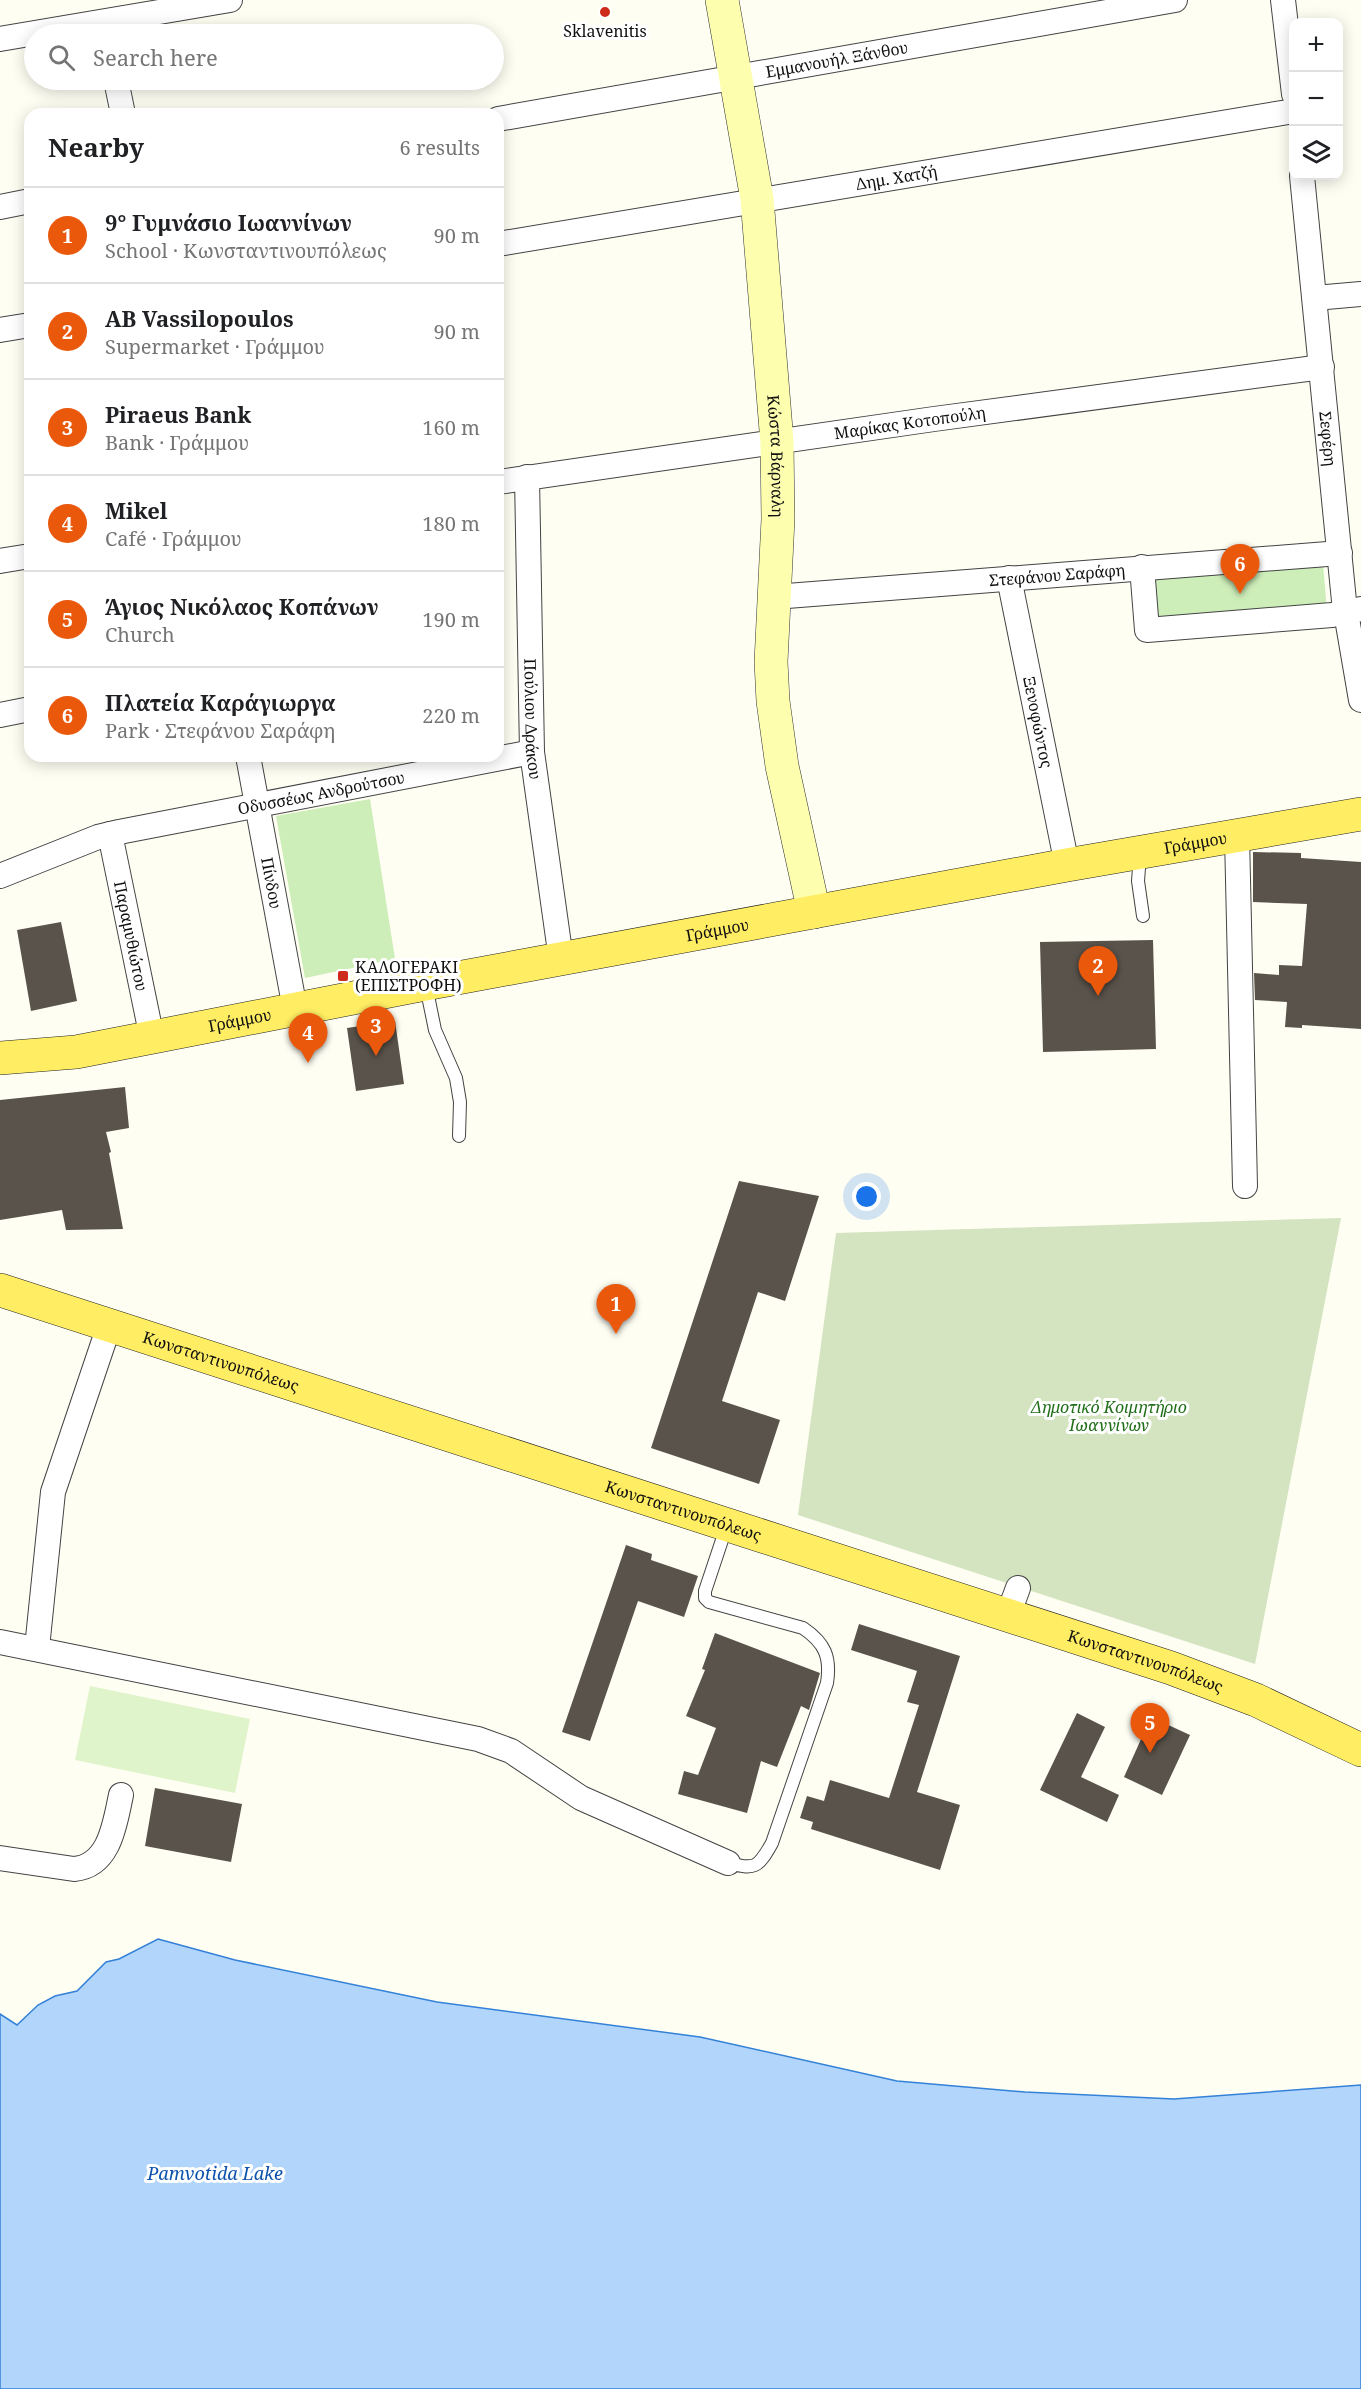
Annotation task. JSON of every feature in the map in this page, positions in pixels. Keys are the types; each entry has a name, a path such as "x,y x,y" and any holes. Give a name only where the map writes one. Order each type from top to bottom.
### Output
{"main road":[{"name":"Γράμμου","path":"0,1058 76,1052 425,984 1067,865 1361,814"},
{"name":"Γράμμου","path":"0,1075 76,1052"},
{"name":"Κωνσταντινουπόλεως","path":"0,1290 727,1524 1013,1601 1286,1713 1361,1750"}],"street":[{"path":"78,24 230,0"},
{"name":"Κώστα Βάρναλη","path":"722,0 757,199 777,442 778,519 771,662 775,723 782,766 814,912"},
{"name":"Εμμανουήλ Ξάνθου","path":"504,118 1175,0"},
{"path":"1283,0 1291,72"},
{"path":"0,39 24,34"},
{"path":"118,90 122,108"},
{"name":"Δημ. Χατζή","path":"504,243 1289,112"},
{"name":"Σεφέρη","path":"1302,180 1340,553 1353,611 1361,700"},
{"path":"0,207 24,202"},
{"path":"1315,298 1361,294"},
{"path":"0,330 24,326"},
{"name":"Μαρίκας Κοτοπούλη","path":"504,481 1322,367"},
{"name":"Πούλιου Δράκου","path":"527,477 532,752 561,959"},
{"name":"Στεφάνου Σαράφη","path":"774,597 1340,553"},
{"path":"0,561 24,557"},
{"path":"1142,567 1148,630 1353,611"},
{"name":"Ξενοφώντος","path":"1010,578 1067,865"},
{"path":"0,716 24,710"},
{"name":"Οδυσσέως Ανδρούτσου","path":"504,757 532,752"},
{"name":"Πίνδου","path":"249,762 295,1009"},
{"name":"Οδυσσέως Ανδρούτσου","path":"0,876 78,844 110,834 480,762"},
{"name":"Παραμυθιώτου","path":"110,834 152,1038"},
{"path":"1237,836 1245,1186"},
{"path":"37,1648 53,1492 109,1326"},
{"path":"0,1642 478,1739 511,1751 581,1798 728,1863"},
{"path":"0,1858 74,1869 83,1868 103,1853 111,1840 121,1795"}],"lane":[{"path":"1140,853 1138,881 1143,916"},
{"path":"425,984 435,1030 456,1078 460,1102 459,1136"},
{"path":"727,1524 705,1598 710,1602 802,1628 813,1635 824,1647 829,1668 827,1683 772,1843 764,1858 756,1866 748,1868 728,1863"}],"green space":[{"path":"1323,564 1327,611 1157,624 1154,577"},
{"path":"370,799 395,959 305,978 276,816"},
{"name":"Δημοτικό Κοιμητήριο Ιωαννίνων","path":"1341,1218 1255,1664 798,1515 836,1233"},
{"path":"90,1686 250,1719 235,1793 75,1760"}],"water":[{"name":"Pamvotida Lake","path":"158,1939 235,1960 437,2002 700,2037 897,2081 1025,2092 1174,2099 1361,2085 1361,2389 0,2389 0,2014 17,2025 38,2005 55,1996 77,1991 106,1962 119,1959"}],"building":[{"path":"1253,852 1301,853 1301,858 1361,862 1361,1029 1302,1025 1302,1028 1285,1027 1287,1002 1255,1000 1254,973 1279,975 1279,965 1302,966 1307,904 1253,902"},
{"path":"61,922 77,1001 31,1011 17,930"},
{"path":"1153,940 1156,1049 1043,1052 1040,942"},
{"path":"395,1021 404,1084 356,1091 347,1028"},
{"path":"125,1087 129,1128 106,1132 123,1229 66,1230 62,1210 0,1220 0,1100"},
{"path":"739,1181 819,1196 785,1301 758,1292 722,1401 780,1420 759,1484 651,1448"},
{"path":"626,1545 652,1554 651,1560 698,1576 684,1617 638,1601 590,1741 562,1732"},
{"path":"859,1624 960,1656 917,1792 960,1805 940,1870 811,1829 813,1822 800,1818 807,1796 824,1801 830,1780 889,1798 919,1705 907,1702 917,1671 851,1650"},
{"path":"715,1633 820,1673 809,1710 801,1706 777,1767 761,1761 747,1813 678,1794 684,1771 698,1775 716,1728 686,1716 705,1670 702,1669"},
{"path":"1077,1713 1105,1727 1081,1777 1119,1795 1107,1822 1040,1790"},
{"path":"1151,1717 1190,1735 1162,1795 1124,1777"},
{"path":"155,1788 242,1804 231,1862 145,1846"}],"place":[{"name":"Sklavenitis","path":"605,12"},
{"name":"Πλατεία Καράγιωργα","path":"1240,594"},
{"name":"ΚΑΛΟΓΕΡΑΚΙ (ΕΠΙΣΤΡΟΦΗ)","path":"343,976"},
{"name":"AB Vassilopoulos","path":"1098,996"},
{"name":"Piraeus Bank","path":"376,1056"},
{"name":"Mikel","path":"308,1063"},
{"name":"9° Γυμνάσιο Ιωαννίνων","path":"616,1334"},
{"name":"Άγιος Νικόλαος Κοπάνων","path":"1150,1753"}]}
